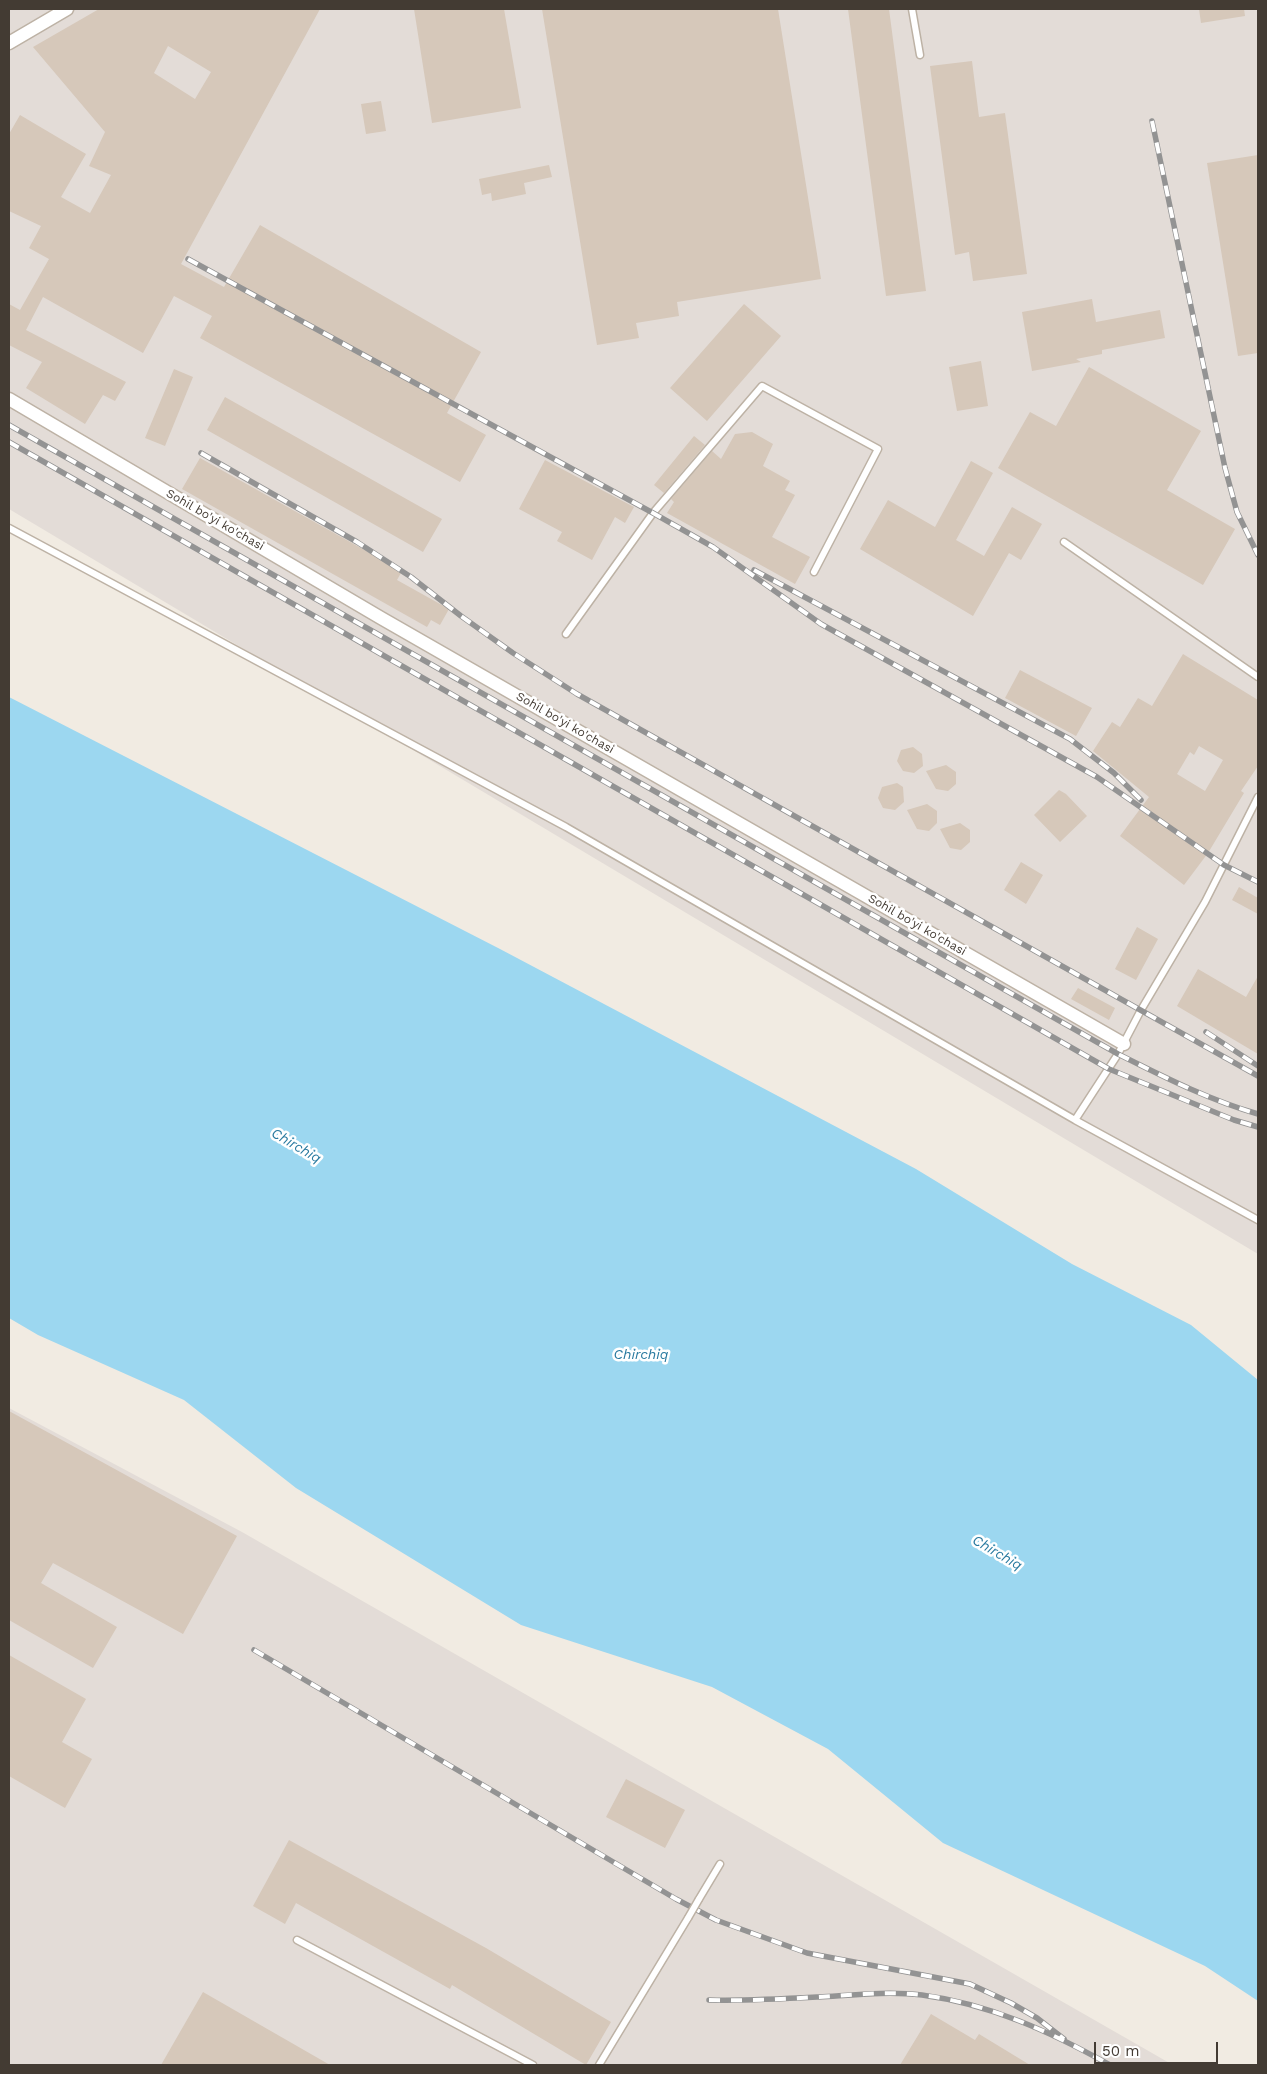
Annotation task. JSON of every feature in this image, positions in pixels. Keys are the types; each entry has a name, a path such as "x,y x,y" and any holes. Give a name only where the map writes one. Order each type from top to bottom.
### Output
{"street":[{"path":"9,43 67,9"},
{"name":"Sohil bo'yi ko'chasi","path":"9,399 390,623 1124,1044"}],"lane":[{"path":"912,9 920,55"},
{"path":"566,634 653,513 762,386 878,449 814,572"},
{"path":"9,528 566,827 1075,1120 1258,1220"},
{"path":"1064,542 1258,677"},
{"path":"1075,1120 1124,1044 1141,1010 1205,902 1258,797"},
{"path":"599,2065 720,1864"},
{"path":"297,1940 533,2065"}],"shaded area":[{"path":"9,9 1258,9 1258,1254 9,509"},
{"path":"9,1408 242,1532 1173,2065 9,2065"}],"water":[{"name":"Chirchiq","path":"9,697 500,949 916,1169 1072,1264 1191,1325 1258,1380 1258,2001 1205,1966 943,1843 828,1749 712,1687 521,1625 296,1488 184,1400 38,1335 9,1318"}],"building":[{"path":"99,9 320,9 181,264 224,287 260,225 481,352 447,413 486,435 460,482 200,338 212,316 174,296 143,353 43,297 26,330 126,382 115,401 103,395 85,424 26,388 42,362 9,345 9,304 20,310 49,259 29,248 41,226 9,211 9,134 20,115 86,154 61,197 90,213 111,175 89,166 105,132 33,47","holes":["168,46 211,72 195,99 154,73"]},
{"path":"414,9 504,9 521,108 432,123"},
{"path":"542,9 778,9 821,279 677,302 679,316 636,323 639,338 597,345"},
{"path":"848,9 889,9 926,291 886,296"},
{"path":"1199,9 1244,9 1245,16 1201,23"},
{"path":"972,61 979,117 1005,113 1027,274 973,281 969,252 955,255 930,66"},
{"path":"381,101 386,131 366,134 361,104"},
{"path":"1258,155 1258,353 1238,356 1207,163"},
{"path":"549,165 552,177 524,183 526,194 492,201 491,193 482,195 479,179"},
{"path":"1092,299 1096,322 1160,310 1165,338 1102,350 1102,354 1076,359 1081,362 1032,371 1022,312"},
{"path":"744,304 781,336 707,421 670,388"},
{"path":"981,361 988,406 957,411 949,367"},
{"path":"1089,367 1201,431 1167,490 1235,529 1203,585 998,468 1030,412 1056,426"},
{"path":"174,369 193,377 165,446 145,438"},
{"path":"225,397 442,519 423,552 207,430"},
{"path":"752,432 773,444 763,466 790,481 785,490 795,495 772,537 810,557 795,584 667,513 674,502 671,499 712,451 721,459 735,434"},
{"path":"694,436 705,445 664,493 654,485"},
{"path":"200,458 402,571 397,580 449,609 440,625 431,620 427,627 182,489"},
{"path":"545,460 634,507 625,523 615,517 592,560 557,541 562,532 519,509"},
{"path":"971,461 993,473 956,540 984,556 1012,507 1042,524 1021,560 1009,553 973,616 860,549 888,500 935,527"},
{"path":"1183,654 1258,700 1258,766 1241,791 1244,793 1208,853 1184,885 1120,836 1149,797 1093,751 1112,722 1120,727 1138,698 1152,706","holes":["1199,746 1223,760 1205,791 1177,774 1190,752 1194,755"]},
{"path":"1020,670 1092,708 1076,736 1005,698"},
{"path":"913,747 922,754 923,766 914,773 903,771 897,761 901,750"},
{"path":"946,765 956,772 956,784 948,791 936,789 926,771"},
{"path":"897,783 903,787 904,802 895,810 883,808 878,798 882,787"},
{"path":"1059,790 1066,794 1087,816 1060,842 1034,815"},
{"path":"927,804 937,811 937,823 929,831 917,829 907,810"},
{"path":"960,823 970,830 970,842 961,850 950,848 940,829"},
{"path":"1021,862 1043,875 1026,904 1004,890"},
{"path":"1239,887 1258,898 1258,914 1232,900"},
{"path":"1137,927 1158,939 1136,980 1115,969"},
{"path":"1198,969 1246,997 1258,976 1258,1054 1177,1006"},
{"path":"1078,988 1115,1008 1109,1020 1071,999"},
{"path":"9,1411 237,1536 183,1634 53,1563 41,1583 117,1627 93,1668 9,1620"},
{"path":"9,1655 86,1699 62,1742 92,1759 65,1808 9,1776"},
{"path":"626,1779 685,1810 665,1848 606,1817"},
{"path":"289,1840 486,1948 611,2022 586,2065 452,1985 450,1989 296,1903 285,1924 253,1906"},
{"path":"203,1992 330,2065 161,2065"},
{"path":"931,2014 975,2040 979,2034 1030,2065 900,2065"}],"railway":[{"path":"1152,121 1225,468 1237,512 1258,555"},
{"path":"188,259 713,547 821,624 1097,777 1224,865 1258,882"},
{"path":"9,425 1118,1054 1204,1095 1258,1114"},
{"path":"9,442 1109,1069 1234,1120 1258,1127"},
{"path":"201,453 357,542 411,577 513,653 577,694 1258,1076"},
{"path":"754,570 1070,739 1114,773 1141,800"},
{"path":"1206,1032 1258,1066"},
{"path":"254,1650 676,1899 716,1920 807,1953 970,1984 1011,2003 1037,2018 1064,2039"},
{"path":"709,2000 764,2000 883,1993 922,1995 947,1999 996,2012 1019,2021 1065,2041 1110,2065"}]}
